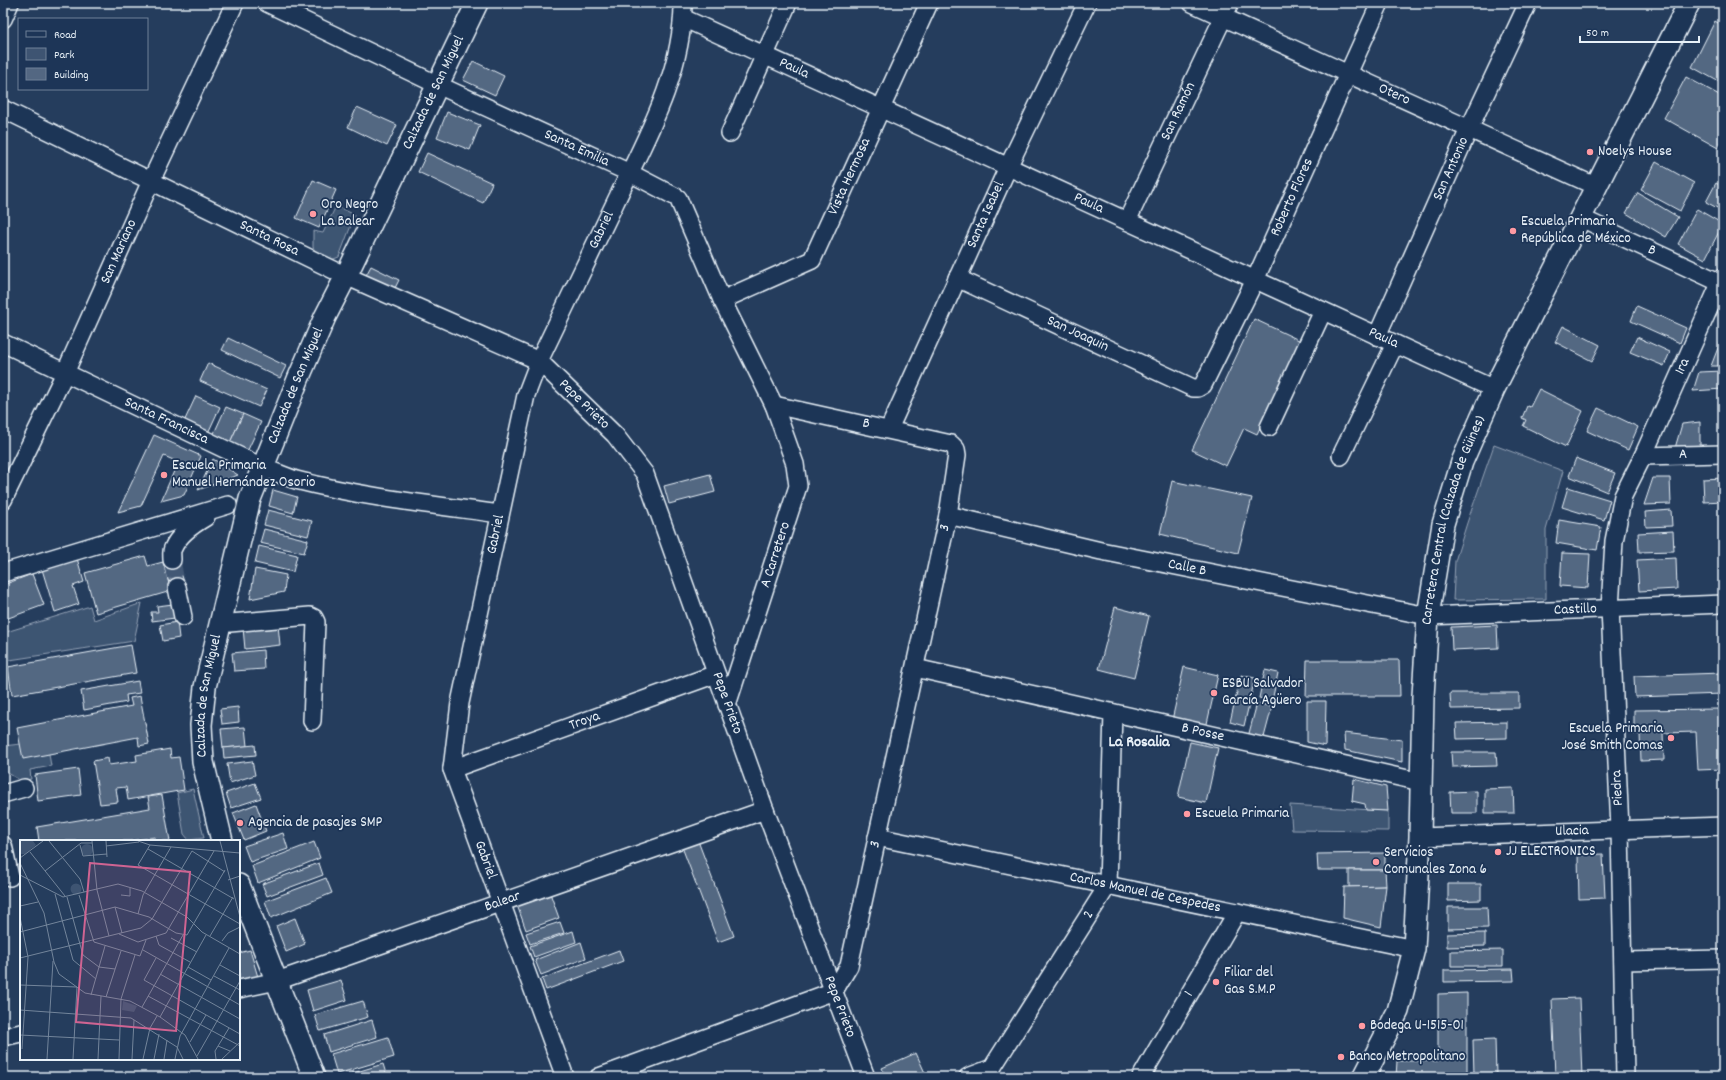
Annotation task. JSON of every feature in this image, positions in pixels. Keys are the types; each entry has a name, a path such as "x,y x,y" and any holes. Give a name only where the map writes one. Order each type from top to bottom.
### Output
{"main road":[{"name":"Calzada de San Miguel","path":"218,840 203,762 201,725 205,687 250,499 325,317 477,3"},
{"name":"Carretera Central (Calzada de Güines)","path":"1364,1077 1398,1011 1414,949 1420,837 1423,696 1428,616 1443,524 1462,462 1494,389 1581,218 1595,186 1689,3"},
{"path":"240,888 314,1077"}],"street":[{"path":"3,19 10,3"},
{"name":"San Mariano","path":"3,500 65,373 151,181 235,3"},
{"name":"Santa Emilia","path":"267,3 438,85 630,173 678,198 722,300 774,405"},
{"path":"730,134 788,3"},
{"name":"Vista Hermosa","path":"722,300 812,260 929,3"},
{"name":"Santa Isabel","path":"889,429 1008,167 1087,3"},
{"name":"Otero","path":"1192,3 1227,10 1347,73 1595,186"},
{"name":"Roberto Flores","path":"1198,388 1203,385 1255,280 1347,73 1380,3"},
{"name":"San Antonio","path":"1377,336 1469,129 1528,3"},
{"name":"Paula","path":"683,10 765,55 1494,389"},
{"name":"Gabriel","path":"565,1077 452,769 460,703 526,395 539,362 630,173 667,88 679,45 683,10"},
{"name":"San Ramón","path":"1127,221 1227,10"},
{"name":"Santa Rosa","path":"3,109 346,276 539,362"},
{"name":"B","path":"1581,218 1722,281"},
{"name":"San Joaquin","path":"957,278 1193,388 1198,388"},
{"name":"1ra","path":"1643,456 1722,281"},
{"path":"1269,427 1323,311"},
{"name":"Santa Francisca","path":"3,343 262,467 295,479 334,488 425,504 500,514"},
{"path":"1341,456 1395,344"},
{"name":"Pepe Prieto","path":"539,362 615,435 645,474 765,810 866,1077"},
{"name":"B","path":"774,405 889,429 951,444 956,449"},
{"name":"A Carretero","path":"727,705 798,486 795,464 774,405"},
{"name":"3","path":"834,991 849,966 948,515 957,455 956,449"},
{"name":"A","path":"1643,456 1723,454"},
{"name":"Piedra","path":"1625,1077 1620,829 1610,608 1614,541 1623,496 1643,456"},
{"path":"3,573 250,499"},
{"path":"172,560 172,548 187,530 201,520 228,505"},
{"name":"Calle B","path":"948,515 1101,551 1428,616"},
{"path":"177,587 183,617"},
{"name":"Castillo","path":"1428,616 1723,604"},
{"path":"219,624 310,616 314,618 316,622 312,721"},
{"name":"B Posse","path":"914,668 1421,782"},
{"name":"Troya","path":"452,769 716,674"},
{"path":"1108,885 1113,713"},
{"path":"3,794 24,788"},
{"name":"Balear","path":"240,989 277,981 765,810"},
{"name":"Ulacia","path":"1420,837 1723,826"},
{"name":"Carlos Manuel de Cespedes","path":"877,837 1414,949"},
{"path":"3,845 11,878"},
{"name":"2","path":"968,1077 992,1068 1108,885"},
{"name":"1","path":"1141,1077 1237,912"},
{"path":"1623,961 1723,959"},
{"path":"599,1077 834,991"},
{"path":"3,1037 20,1033"}],"green space":[{"path":"336,206 355,215 339,257 331,260 317,256 313,247 313,231 323,233"},
{"path":"1494,445 1563,471 1546,530 1546,599 1453,600 1455,561"},
{"path":"142,603 134,641 3,661 3,633 90,606 94,620"},
{"path":"21,744 49,754 51,766 30,770 31,779 21,781 3,770 3,746"},
{"path":"193,789 204,838 189,840 184,834 177,793"},
{"path":"1290,805 1388,811 1388,831 1292,830"}],"building":[{"path":"1715,21 1723,26 1723,84 1692,67"},
{"path":"473,61 504,76 495,95 463,80"},
{"path":"1686,77 1723,97 1723,138 1718,148 1664,118"},
{"path":"357,107 397,125 387,146 348,127"},
{"path":"447,112 480,125 470,150 437,137"},
{"path":"427,153 492,183 483,203 418,172"},
{"path":"1656,162 1694,183 1680,211 1641,190"},
{"path":"313,180 336,190 319,228 296,218"},
{"path":"1716,183 1723,187 1723,211 1706,202"},
{"path":"1638,193 1678,217 1666,237 1626,213"},
{"path":"1697,209 1723,224 1705,259 1678,244"},
{"path":"371,266 399,280 393,292 365,277"},
{"path":"1637,306 1686,328 1680,343 1631,321"},
{"path":"1254,319 1301,341 1257,434 1244,428 1226,466 1192,450"},
{"path":"1563,326 1600,345 1592,361 1555,342"},
{"path":"1723,335 1723,366 1711,366"},
{"path":"1637,337 1670,352 1664,366 1630,352"},
{"path":"228,338 286,366 280,378 222,350"},
{"path":"208,363 267,390 259,407 200,381"},
{"path":"1723,371 1723,389 1693,391 1699,372"},
{"path":"1539,389 1583,411 1566,447 1523,426 1526,420 1522,418 1527,406 1530,407"},
{"path":"196,396 220,407 207,435 183,424"},
{"path":"1719,402 1723,402 1723,441 1721,441"},
{"path":"226,407 243,414 228,447 211,440"},
{"path":"1598,408 1638,427 1628,450 1587,431"},
{"path":"243,414 261,422 245,456 228,447"},
{"path":"1700,422 1700,448 1675,448 1682,424"},
{"name":"Escuela Primaria Manuel Hernández Osorio","path":"154,435 201,456 184,495 161,501 178,462 164,456 141,506 118,512"},
{"path":"1576,458 1615,473 1607,492 1569,476"},
{"path":"213,459 238,475 198,490"},
{"path":"710,474 715,492 669,504 664,486"},
{"path":"1653,478 1670,478 1671,504 1644,505"},
{"path":"1723,478 1723,501 1704,502 1703,479"},
{"path":"1172,481 1252,498 1238,553 1160,534"},
{"path":"1568,487 1610,500 1604,520 1562,507"},
{"path":"273,490 297,497 293,513 269,506"},
{"path":"268,510 312,521 308,536 264,525"},
{"path":"1671,510 1672,526 1646,527 1645,512"},
{"path":"1559,520 1601,527 1597,550 1556,543"},
{"path":"264,529 308,540 304,553 260,543"},
{"path":"1673,531 1674,551 1639,552 1638,533"},
{"path":"259,546 297,555 293,572 255,563"},
{"path":"1562,553 1590,554 1588,588 1560,586"},
{"path":"76,555 84,582 73,586 79,604 55,612 41,566"},
{"path":"145,556 148,566 163,562 171,591 96,613 85,573"},
{"path":"1676,558 1677,589 1639,591 1637,560"},
{"path":"179,566 184,582 170,586 165,570"},
{"path":"255,569 286,575 284,592 250,599"},
{"path":"32,574 44,605 3,620 3,585"},
{"path":"173,604 175,618 152,621 151,612 158,612 157,606"},
{"path":"1115,607 1149,616 1134,678 1099,669"},
{"path":"177,622 179,638 163,641 160,625"},
{"path":"278,625 280,645 245,649 243,628"},
{"path":"1497,625 1498,648 1452,650 1451,627"},
{"path":"131,645 136,673 12,695 8,667"},
{"path":"263,650 264,669 234,671 232,653"},
{"path":"1307,660 1399,660 1400,696 1306,696"},
{"path":"1184,667 1218,675 1206,728 1172,720"},
{"path":"1265,670 1278,673 1272,701 1259,698"},
{"path":"1722,673 1723,694 1635,697 1634,676"},
{"path":"1241,675 1255,678 1244,726 1230,722"},
{"path":"138,681 140,693 126,695 127,702 84,710 81,691"},
{"path":"1450,693 1519,693 1519,708 1451,709"},
{"path":"140,696 149,744 139,746 138,737 23,759 17,728 132,706 130,698"},
{"path":"1307,701 1326,701 1325,746 1307,742"},
{"path":"1257,703 1272,707 1263,741 1248,737"},
{"path":"238,707 239,722 222,724 220,709"},
{"path":"1719,709 1723,769 1698,770 1696,732 1663,733 1664,760 1641,761 1640,734 1634,734 1634,710"},
{"path":"1507,722 1507,738 1457,739 1456,723"},
{"path":"245,727 247,746 223,748 221,729"},
{"path":"1344,733 1402,740 1402,762 1345,750"},
{"path":"1190,742 1218,748 1206,803 1178,797"},
{"path":"255,745 256,755 224,758 223,748"},
{"path":"170,749 171,758 179,757 184,790 128,800 126,787 116,788 118,802 100,804 93,761 108,758 109,765 137,761 136,755"},
{"path":"1451,752 1496,752 1497,766 1452,767"},
{"path":"252,761 255,775 230,783 227,764"},
{"path":"78,769 81,795 38,801 35,775"},
{"path":"1354,779 1386,787 1388,811 1366,810 1365,804 1352,801"},
{"path":"255,783 261,798 231,808 226,793"},
{"path":"1513,788 1514,813 1485,813 1485,789"},
{"path":"1477,791 1477,813 1451,813 1450,792"},
{"path":"162,795 170,840 156,840 155,837 136,840 39,840 37,827 150,808 148,797"},
{"path":"256,804 266,831 244,840 233,813"},
{"path":"283,833 288,849 250,862 244,846"},
{"path":"698,841 734,936 718,942 682,847"},
{"path":"314,842 320,858 258,883 252,866"},
{"path":"1385,853 1385,870 1318,870 1317,854"},
{"path":"1603,854 1605,898 1579,899 1578,855"},
{"path":"319,863 323,875 267,896 262,884"},
{"path":"1349,870 1385,870 1386,886 1349,887"},
{"path":"326,878 332,893 271,918 265,901"},
{"path":"1448,884 1481,884 1481,900 1448,901"},
{"path":"1386,886 1381,927 1343,918 1344,887"},
{"path":"550,893 559,918 526,930 517,905"},
{"path":"1448,907 1487,907 1488,928 1448,929"},
{"path":"295,918 305,944 286,952 276,926"},
{"path":"560,922 564,933 530,944 526,933"},
{"path":"573,931 576,942 534,957 530,946"},
{"path":"1485,933 1485,946 1447,947 1447,934"},
{"path":"581,942 586,958 541,975 535,960"},
{"path":"250,950 258,977 240,982 240,953"},
{"path":"619,950 623,961 546,990 542,979"},
{"path":"1503,950 1503,966 1451,966 1451,951"},
{"path":"1513,969 1514,981 1444,982 1444,970"},
{"path":"341,980 347,1000 313,1011 307,990"},
{"path":"1467,993 1467,1077 1396,1077 1397,1061 1438,1061 1438,994"},
{"path":"1579,998 1582,1077 1555,1077 1552,999"},
{"path":"363,1001 368,1017 320,1031 315,1015"},
{"path":"372,1020 377,1037 329,1052 324,1035"},
{"path":"388,1037 394,1057 337,1074 331,1054"},
{"path":"1495,1039 1496,1075 1474,1075 1473,1040"},
{"path":"916,1053 926,1075 921,1077 886,1077 882,1068"},
{"path":"383,1064 387,1077 340,1077"}],"tunnel":[{"path":"172,560 177,587"}],"place":[{"name":"Noelys House","path":"1590,152"},
{"name":"Oro Negro La Balear","path":"313,214"},
{"name":"Escuela Primaria República de México","path":"1513,231"},
{"name":"Escuela Primaria Manuel Hernández Osorio","path":"164,475"},
{"name":"ESBU Salvador García Agüero","path":"1214,693"},
{"name":"Escuela Primaria José Smith Comas","path":"1671,738"},
{"name":"Escuela Primaria","path":"1187,814"},
{"name":"Agencia de pasajes SMP","path":"240,823"},
{"name":"JJ ELECTRONICS","path":"1498,852"},
{"name":"Servicios Comunales Zona 6","path":"1376,862"},
{"name":"Filiar del Gas S.M.P","path":"1216,982"},
{"name":"Bodega U-1515-01","path":"1362,1026"},
{"name":"Banco Metropolitano","path":"1341,1057"}],"district":[{"name":"La Rosalia","path":"1139,742"}]}
